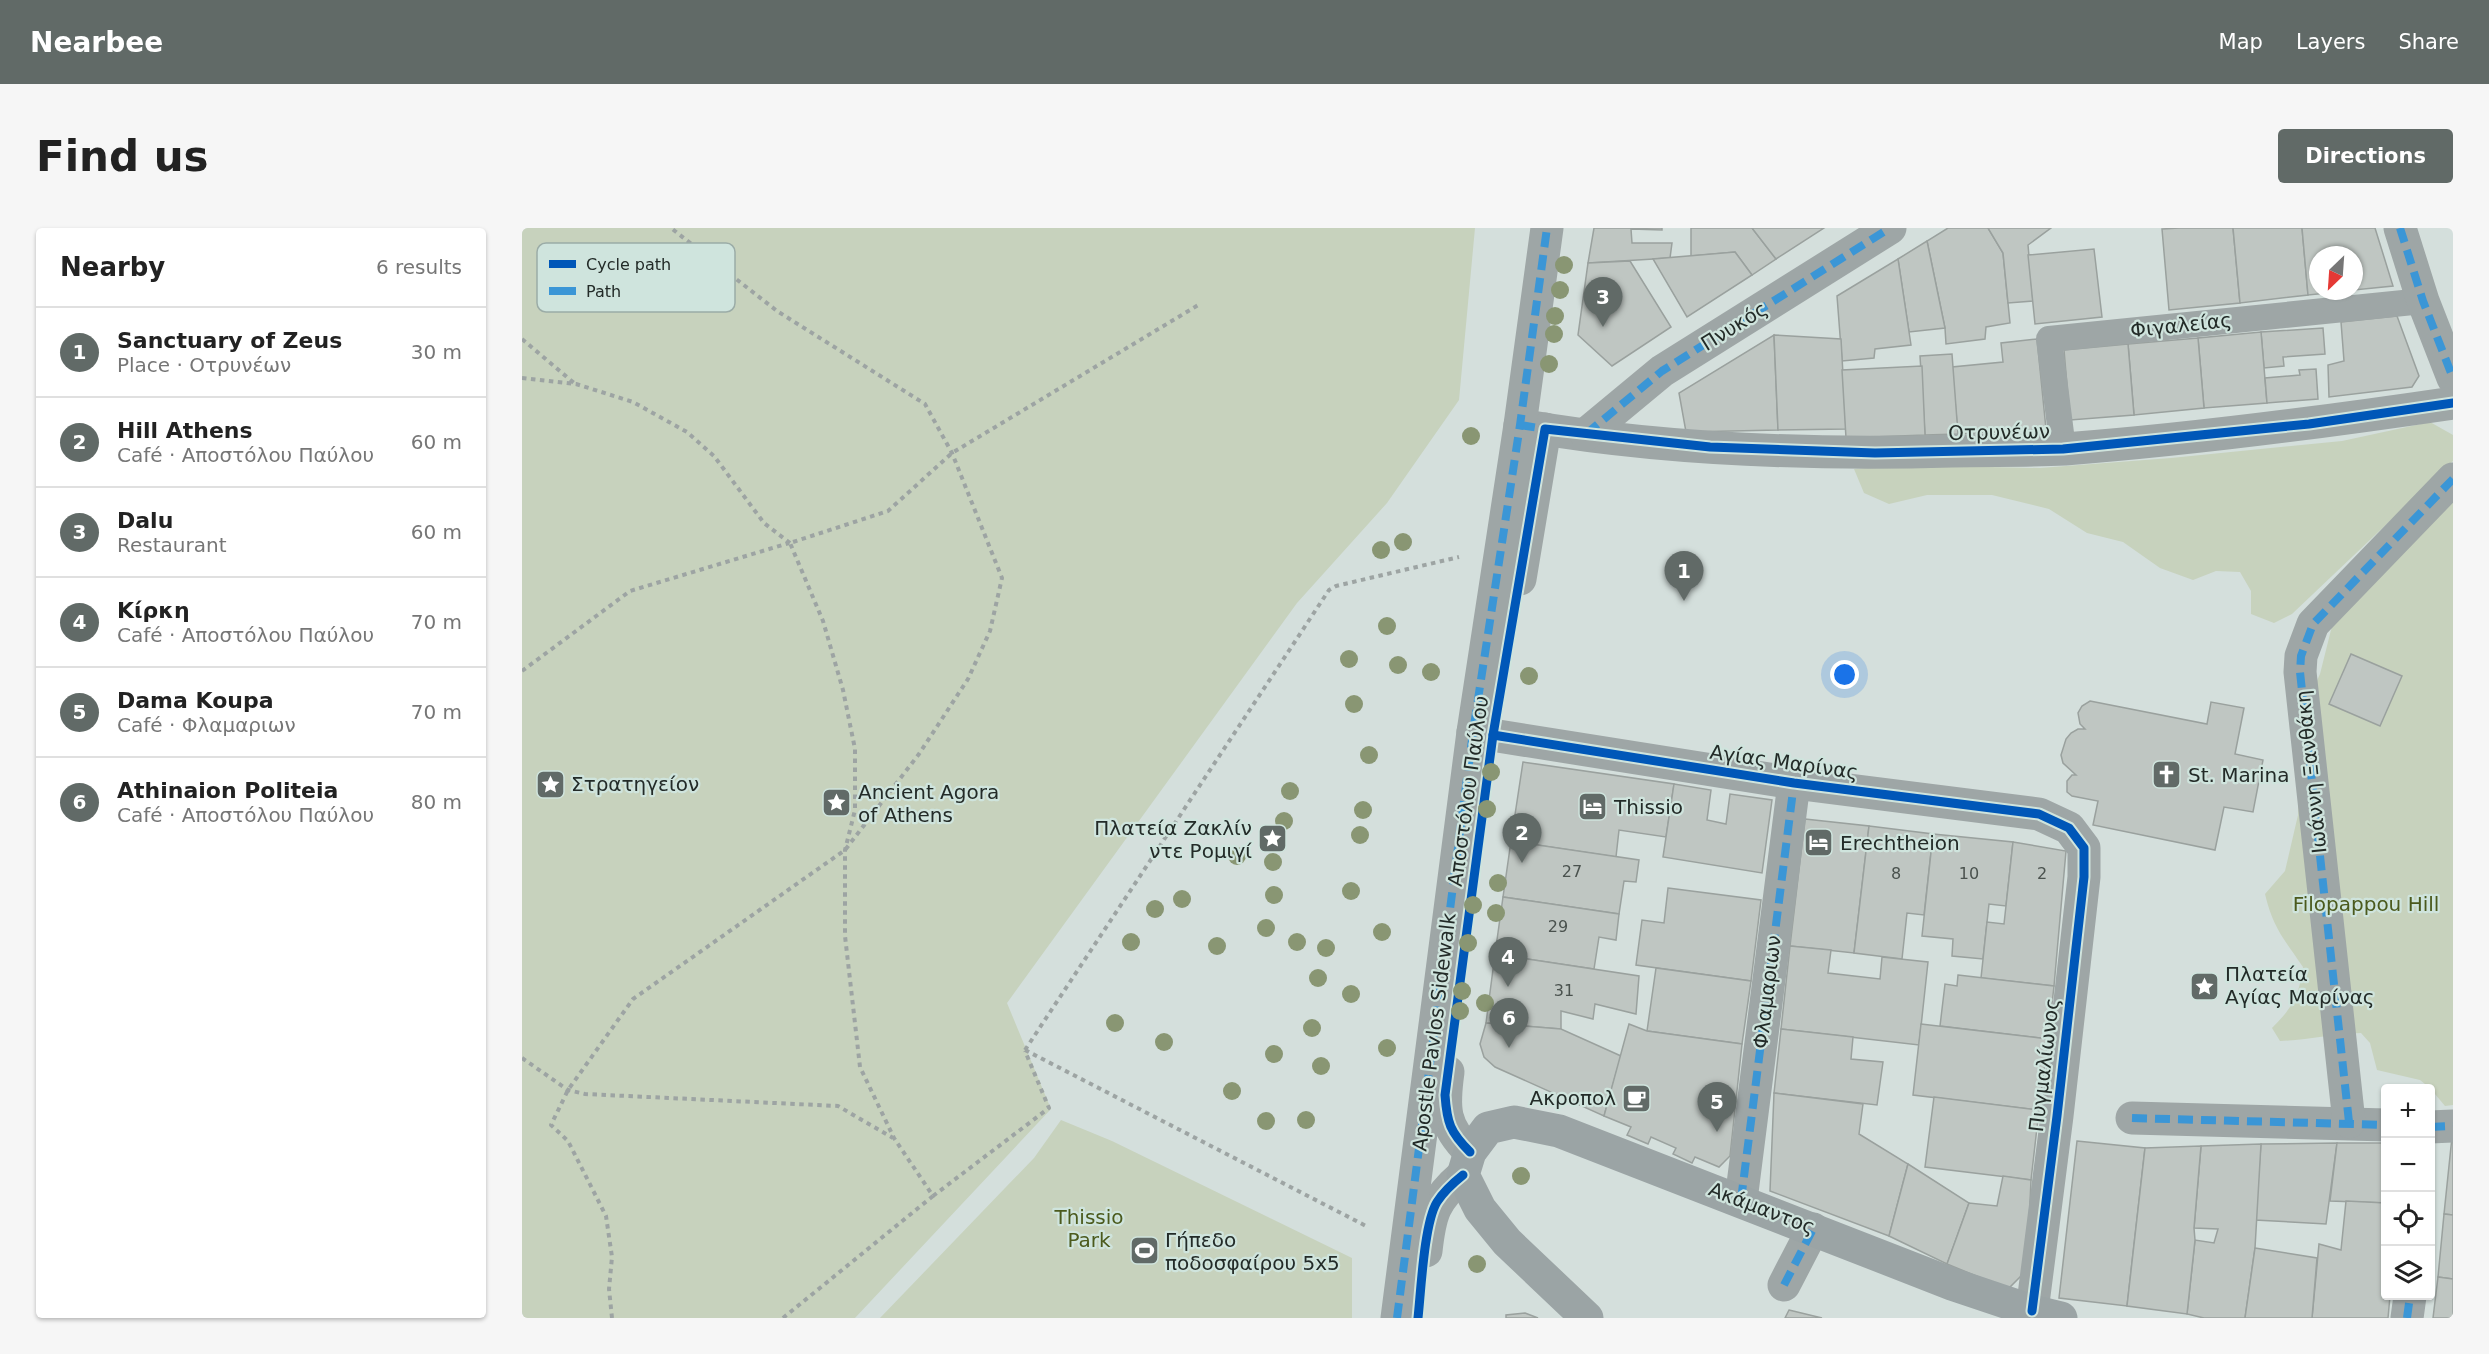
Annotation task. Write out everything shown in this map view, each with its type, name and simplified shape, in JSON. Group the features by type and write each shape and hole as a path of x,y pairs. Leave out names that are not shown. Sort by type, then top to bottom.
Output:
{"street":[{"name":"Αποστόλου Παύλου","path":"1467,1163 1447,1119 1445,1095 1483,733 1532,427 1547,228"},
{"name":"Πνυκός","path":"1586,434 1662,371 1890,228"},
{"path":"2400,228 2423,301 2453,378"},
{"name":"Οτρυνέων","path":"1532,427 1710,447 1875,453 2063,449 2308,424 2453,403"},
{"name":"Apostle Pavlos Sidewalk","path":"1397,1318 1483,733 1501,552 1532,427"},
{"name":"Ιωάννη Ξανθάκη","path":"2349,1122 2300,672 2301,656 2313,624 2453,478"},
{"name":"Αγίας Μαρίνας","path":"1483,733 1794,783 2038,814 2069,828"},
{"name":"Φλαμαριων","path":"1741,1200 1794,783"},
{"name":"Πυγμαλίωνος","path":"2046,1315 2057,1116 2084,877 2084,848 2069,828"},
{"path":"2132,1118 2349,1122 2381,1125"},
{"name":"Ακάμαντος","path":"1467,1163 1488,1128 1514,1122 1559,1131 1952,1284 2046,1315"},
{"path":"2435,1127 2453,1126"},
{"path":"1418,1318 1429,1222 1436,1204 1467,1163"},
{"path":"1467,1163 1480,1209 1507,1242 1587,1318"},
{"path":"1784,1285 1813,1229"},
{"path":"2407,1318 2409,1300"}],"lane":[{"name":"Φιγαλείας","path":"2063,449 2049,339 2423,301"}],"path":[{"path":"671,228 690,243"},
{"path":"612,1318 609,1289 612,1257 606,1216 568,1141 550,1125 568,1090 633,999 844,850 919,754 968,680 990,631 1002,578 952,453 925,404 777,310 735,278"},
{"path":"522,671 630,591 888,511 952,453 1200,304"},
{"path":"522,339 576,384"},
{"path":"522,378 576,384 633,402 687,432 714,456 765,523 790,543 823,621 843,690 855,749 855,810 844,850 845,936 860,1066 894,1138 933,1196"},
{"path":"1025,1050 1329,590 1336,586 1479,553 1501,552"},
{"path":"783,1318 933,1196 1049,1108 1025,1050"},
{"path":"1025,1050 1406,1247"},
{"path":"522,1058 568,1090 585,1094 838,1106 894,1138"}],"green space":[{"name":"Ancient Agora of Athens","path":"522,228 1475,228 1459,400 1387,503 1297,603 1007,1003 1051,1109 855,1318 522,1318"},
{"path":"2430,422 2453,435 2453,461 2292,614 2274,623 2251,614 2251,591 2240,572 2216,571 2193,580 2160,568 2123,542 2087,533 2049,509 1992,495 1927,495 1889,504 1864,493 1854,469 1896,465 2040,468 2171,458 2342,441"},
{"name":"Filopappou Hill","path":"2453,499 2453,1105 2445,1106 2435,1094 2435,1084 2425,1084 2420,1080 2377,1070 2370,1043 2361,1033 2280,1041 2272,1028 2294,1000 2303,967 2276,925 2265,894 2285,871 2298,815 2299,720 2320,674 2332,626"},
{"name":"Thissio Park","path":"1061,1120 1112,1141 1352,1258 1352,1318 880,1318 1034,1158"}],"building":[{"path":"1594,228 1662,228 1662,230 1631,229 1632,243 1672,243 1670,258 1588,263"},
{"path":"1691,228 1752,228 1776,259 1752,275 1735,252 1691,256"},
{"path":"1752,228 1824,228 1776,259"},
{"path":"1948,228 1988,228 2003,253 2010,323 1986,327 1985,339 1946,344 1945,328 1927,241"},
{"path":"1988,228 2051,228 2028,245 2033,301 2008,303 2003,253"},
{"path":"2233,228 2240,303 2169,310 2162,229"},
{"path":"2233,228 2302,228 2308,295 2240,303"},
{"path":"2302,228 2375,228 2393,286 2363,289 2363,246 2309,246 2308,295"},
{"path":"1927,241 1945,328 1909,332 1898,259"},
{"path":"2094,249 2102,317 2035,324 2028,255"},
{"path":"1735,252 1752,275 1687,317 1653,259"},
{"path":"1898,259 1911,345 1875,349 1874,358 1842,361 1837,296"},
{"path":"1630,261 1671,327 1612,366 1578,335 1588,263"},
{"path":"2397,316 2419,376 2412,387 2329,397 2328,365 2344,361 2341,322"},
{"path":"2323,328 2325,354 2283,357 2284,366 2264,368 2261,332"},
{"path":"2261,332 2267,403 2204,408 2198,338"},
{"path":"1774,335 1778,430 1686,432 1679,393"},
{"path":"1774,335 1841,339 1846,429 1778,430"},
{"path":"2198,338 2204,408 2134,415 2128,344"},
{"path":"2037,339 2046,429 1958,434 1952,367 2003,362 2001,343"},
{"path":"2128,344 2134,415 2070,420 2064,350"},
{"path":"1952,354 1958,434 1925,435 1920,356"},
{"path":"1922,366 1925,435 1846,438 1842,370"},
{"path":"2316,369 2318,399 2267,403 2265,378 2300,375 2299,370"},
{"path":"2351,654 2402,676 2380,726 2329,704"},
{"name":"St. Marina","path":"2090,701 2207,724 2211,702 2244,708 2235,754 2263,760 2253,812 2224,807 2215,850 2093,825 2098,801 2072,796 2067,792 2067,781 2072,775 2076,775 2063,763 2061,755 2066,739 2071,733 2078,729 2085,729 2080,724 2078,713 2082,706"},
{"name":"Thissio","path":"1523,762 1674,784 1666,837 1619,830 1616,857 1511,841"},
{"path":"1674,784 1711,790 1707,820 1726,824 1730,794 1772,800 1762,873 1663,857"},
{"path":"1805,819 1869,826 1854,953 1790,946"},
{"path":"1869,826 1933,834 1924,915 1907,913 1902,959 1854,953"},
{"path":"1933,834 2013,842 2006,906 1989,904 1983,959 1952,956 1953,939 1922,936"},
{"path":"1511,841 1639,860 1636,882 1624,881 1619,914 1503,897"},
{"path":"2013,842 2066,851 2054,986 1981,978 1987,922 2004,924"},
{"path":"1668,888 1761,900 1751,981 1636,965 1642,920 1664,923"},
{"path":"1503,897 1619,914 1616,940 1599,937 1594,969 1495,954"},
{"path":"1790,946 1831,950 1828,973 1880,979 1882,957 1928,962 1919,1045 1781,1029"},
{"path":"1495,954 1639,976 1636,1014 1595,1004 1593,1019 1561,1011 1561,1029 1486,1023"},
{"path":"1656,968 1751,981 1742,1044 1647,1031"},
{"path":"1958,975 2054,986 2048,1039 1940,1026 1945,984 1957,986"},
{"path":"1486,1023 1561,1029 1621,1056 1604,1116 1495,1067 1484,1057 1480,1044"},
{"path":"1629,1024 1647,1031 1742,1044 1730,1156 1719,1167 1695,1157 1692,1163 1673,1154 1676,1148 1651,1137 1648,1144 1627,1135 1631,1127 1604,1116"},
{"path":"1921,1024 2048,1039 2039,1110 1913,1095"},
{"path":"1781,1029 1853,1037 1851,1059 1883,1062 1877,1105 1774,1093"},
{"path":"1774,1093 1863,1104 1859,1134 1908,1164 1889,1236 1770,1191"},
{"path":"1934,1097 2039,1110 2031,1180 1925,1167"},
{"path":"2453,1137 2453,1215 2444,1214"},
{"path":"2077,1141 2145,1148 2127,1306 2059,1298"},
{"path":"2337,1143 2326,1224 2255,1220 2261,1144"},
{"path":"2337,1143 2381,1143 2381,1203 2330,1201"},
{"path":"2261,1144 2255,1248 2245,1318 2204,1318 2187,1314 2195,1240 2214,1243 2218,1229 2194,1228 2201,1146"},
{"path":"2201,1146 2195,1240 2187,1314 2127,1306 2145,1148"},
{"path":"1908,1164 1969,1203 1947,1264 1889,1236"},
{"path":"2003,1176 2031,1180 2027,1270 2008,1289 1947,1264 1969,1203 1997,1206"},
{"path":"2346,1201 2381,1203 2381,1300 2390,1300 2388,1318 2312,1318 2319,1244 2341,1250"},
{"path":"2444,1214 2453,1215 2453,1279 2438,1277"},
{"path":"2255,1248 2317,1258 2312,1318 2245,1318"},
{"path":"2438,1277 2453,1279 2453,1318 2433,1318"},
{"path":"1789,1310 1822,1318 1785,1318"},
{"path":"1525,1313 1538,1318 1506,1318 1506,1315"}],"marked path":[{"path":"1397,1318 1473,732 1520,425 1547,228"},
{"path":"1586,434 1662,371 1890,228"},
{"path":"2400,228 2423,301 2453,378"},
{"path":"1520,425 1551,430"},
{"path":"2349,1122 2300,672 2301,656 2313,624 2453,479"},
{"path":"1741,1200 1794,783"},
{"path":"2132,1118 2381,1125"},
{"path":"2435,1127 2453,1126"},
{"path":"1784,1285 1813,1229"},
{"path":"2407,1318 2409,1300"}],"cycle path":[{"path":"1470,1152 1458,1139 1451,1126 1445,1095 1493,735 1545,429 1710,447 1875,453 2063,449 2309,424 2453,403"},
{"path":"1493,735 1794,783 2039,814 2069,828 2084,848 2084,877 2032,1311"},
{"path":"1418,1318 1426,1241 1433,1212 1443,1194 1463,1175"}],"place":[{"name":"Dalu","path":"1603,327"},
{"name":"Sanctuary of Zeus","path":"1684,601"},
{"name":"St. Marina","path":"2167,775"},
{"name":"Στρατηγείον","path":"550,784"},
{"name":"Ancient Agora of Athens","path":"837,803"},
{"name":"Thissio","path":"1593,807"},
{"name":"Πλατεία Ζακλίν ντε Ρομιγί","path":"1273,839"},
{"name":"Erechtheion","path":"1819,843"},
{"name":"Hill Athens","path":"1522,863"},
{"name":"Πλατεία Αγίας Μαρίνας","path":"2204,986"},
{"name":"Κίρκη","path":"1508,987"},
{"name":"Athinaion Politeia","path":"1509,1048"},
{"name":"Ακροπολ","path":"1637,1098"},
{"name":"Dama Koupa","path":"1717,1132"},
{"name":"Γήπεδο ποδοσφαίρου 5x5","path":"1144,1251"}]}
